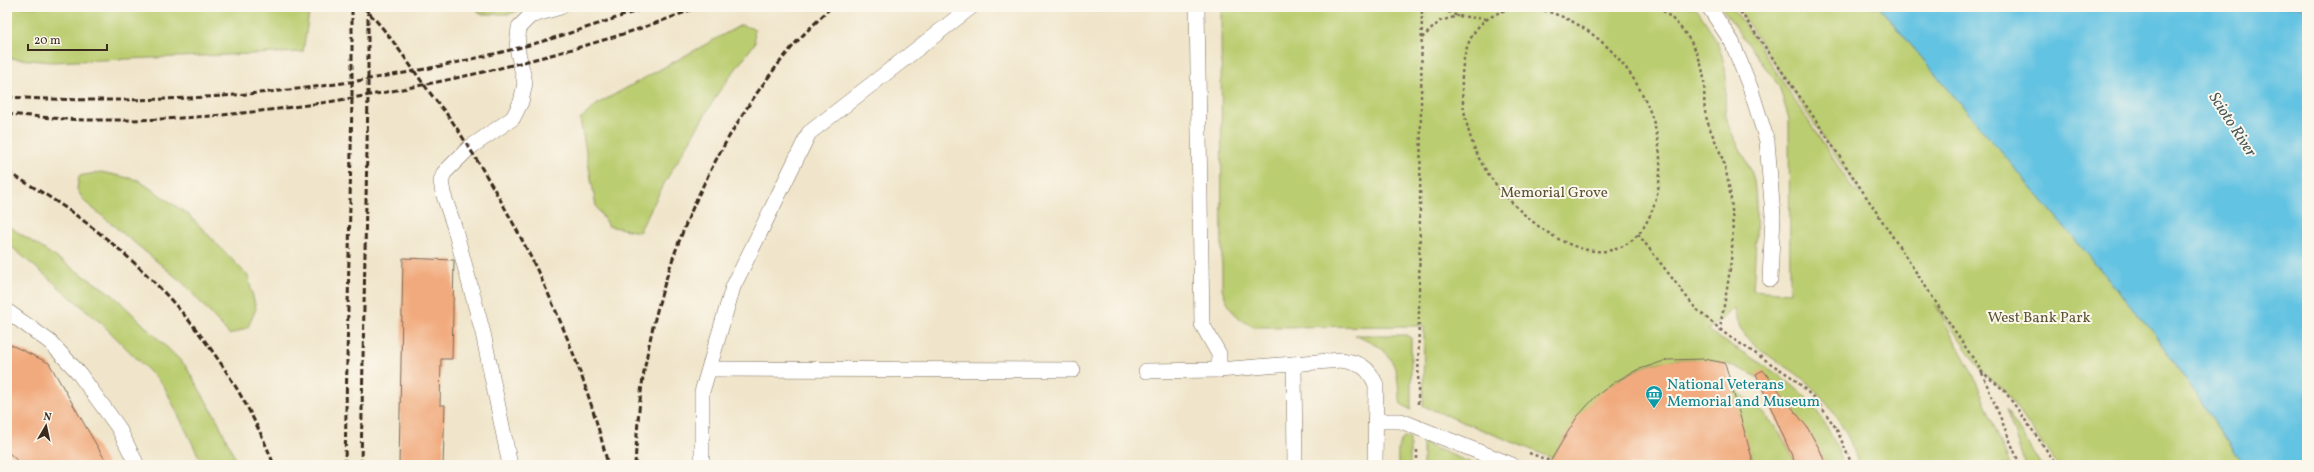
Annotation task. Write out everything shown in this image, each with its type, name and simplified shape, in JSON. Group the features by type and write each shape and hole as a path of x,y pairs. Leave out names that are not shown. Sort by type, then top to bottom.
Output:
{"lane":[{"path":"510,465 483,333 454,226 443,193 441,181 444,173 469,148 513,118 521,102 525,83 517,48 519,26 530,16 560,7"},
{"path":"702,465 702,392 733,287 809,133 970,7"},
{"path":"1197,7 1202,324 1219,354 1219,370"},
{"path":"1709,7 1732,42 1750,86 1767,141 1773,216 1770,279"},
{"path":"7,311 50,342 78,372 118,427 137,465"},
{"path":"1146,371 1219,370 1340,360 1358,363 1371,373 1376,385 1375,465"},
{"path":"1294,364 1295,465"},
{"path":"709,369 1073,370"},
{"path":"1375,421 1401,421 1512,465"}],"path":[{"path":"1417,465 1422,7"},
{"path":"1437,7 1458,16 1488,20"},
{"path":"1516,7 1500,11 1481,24 1471,40 1464,58 1462,80 1463,103 1469,130 1477,155 1491,179 1512,204 1541,229 1567,243 1591,251 1613,250 1630,241 1638,234 1654,208 1659,183 1660,157 1655,128 1643,96 1627,68 1607,46 1582,26 1558,14 1539,8 1521,7"},
{"path":"1658,7 1680,28 1697,50 1704,78 1705,114 1712,137 1724,163 1730,191 1734,216 1733,252 1720,327"},
{"path":"1737,7 1807,107 1982,372 2020,465"},
{"path":"1422,38 1440,21 1458,16"},
{"path":"1638,234 1696,309 1720,327 1727,335 1793,378 1816,400 1836,428 1852,465"},
{"path":"1982,372 2004,390 2058,465"}],"green space":[{"path":"7,7 310,7 303,52 51,62 7,58"},
{"path":"475,7 530,7 509,14 480,14"},
{"path":"1221,7 1695,7 1711,31 1720,49 1726,78 1726,118 1734,138 1749,166 1754,181 1756,250 1753,290 1790,293 1789,119 1779,86 1721,7 1732,7 1747,27 1853,189 1861,195 1737,7 1879,7 2153,332 2244,465 2057,465 2004,390 1982,372 1935,304 1973,374 2010,465 1858,465 1855,453 1844,430 1829,407 1803,379 1792,370 1760,350 1751,342 1738,322 1734,308 1708,330 1775,372 1799,391 1809,401 1825,423 1844,465 1826,465 1815,441 1770,386 1746,371 1709,360 1669,360 1632,372 1615,382 1595,399 1579,417 1552,458 1423,406 1424,326 1254,327 1247,324 1237,316 1230,307 1222,288"},
{"path":"741,25 754,29 755,43 718,93 665,182 639,232 608,226 596,206 580,119 599,103"},
{"path":"101,172 138,180 189,215 248,276 256,309 248,327 230,335 183,283 84,201 77,189 79,176"},
{"path":"7,225 113,295 185,365 218,421 238,465 203,465 164,386 100,322 7,243"},
{"path":"1355,335 1406,335 1411,338 1411,410 1401,404 1395,368 1387,355 1377,345"},
{"path":"1731,388 1753,403 1770,420 1784,441 1796,465 1754,465 1750,452 1737,426"},
{"path":"2006,409 2041,465 2025,465"},
{"path":"1404,438 1410,438 1410,465 1398,465 1399,447 1401,440"},
{"path":"1423,443 1476,465 1423,465"}],"water":[{"name":"Scioto River","path":"1879,7 2307,7 2307,465 2244,465 2153,332"}],"building":[{"path":"403,258 454,260 452,359 441,359 440,405 445,405 443,465 399,465"},
{"path":"7,343 49,363 108,465 22,465 7,451"},
{"name":"National Veterans Memorial and Museum","path":"1704,359 1725,363 1754,465 1548,465 1577,417 1596,396 1615,382 1637,370 1667,360"},
{"path":"1763,370 1807,427 1820,450 1826,465 1796,465 1756,374"}],"railway":[{"path":"345,465 352,98 352,7"},
{"path":"363,7 388,35 428,91 454,124 503,204 546,288 564,331 596,420 608,465"},
{"path":"7,97 70,100 194,98 318,86 441,66 502,52 558,37 649,7"},
{"path":"7,114 81,120 142,120 243,113 343,100 443,81 544,57 648,26 698,7"},
{"path":"635,465 641,391 654,323 666,280 698,196 718,156 766,81 793,46 831,7"},
{"path":"361,465 368,95 368,9"},
{"path":"7,172 50,198 92,227 130,259 166,295 199,333 228,375 253,419 274,465"}],"place":[{"name":"National Veterans Memorial and Museum","path":"1654,409"}],"park label":[{"name":"Memorial Grove","path":"1554,193"},
{"name":"West Bank Park","path":"2039,318"}]}
